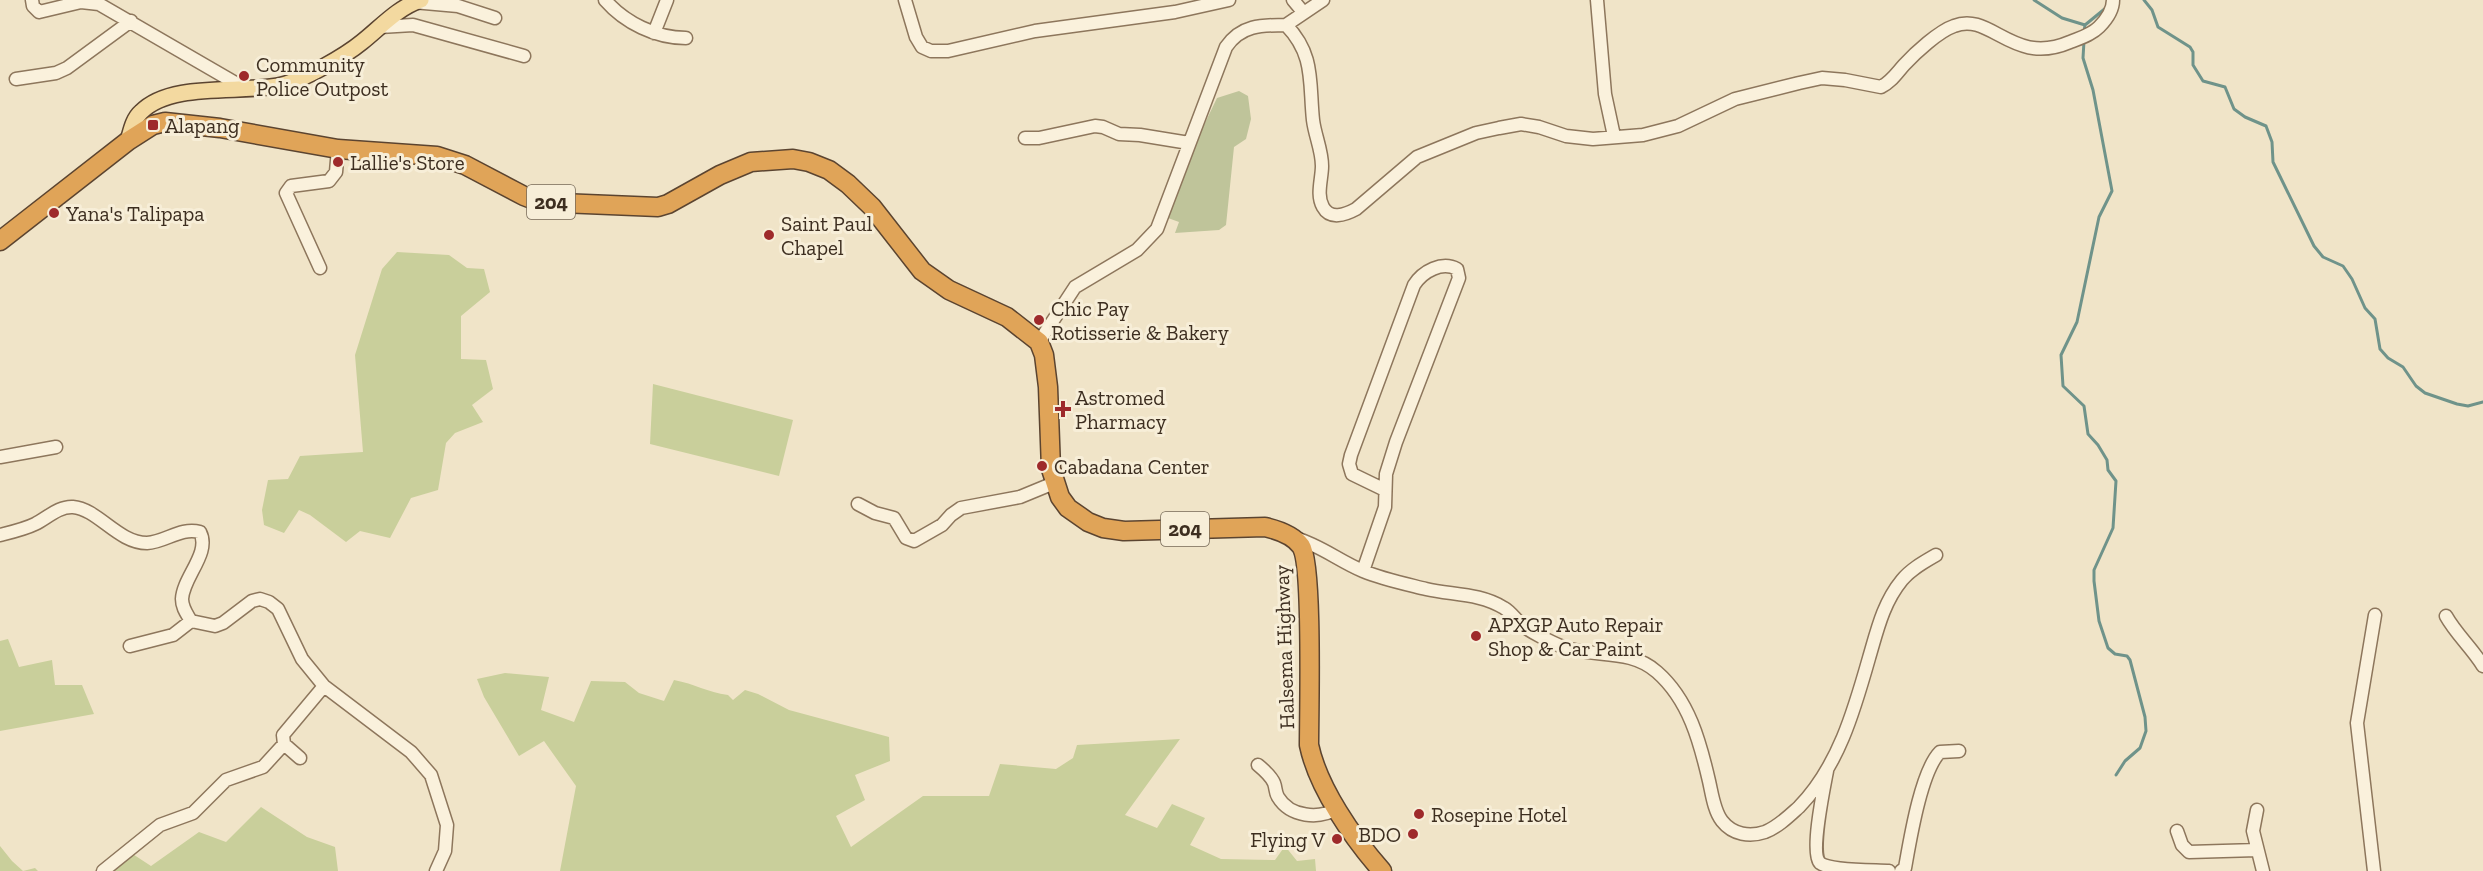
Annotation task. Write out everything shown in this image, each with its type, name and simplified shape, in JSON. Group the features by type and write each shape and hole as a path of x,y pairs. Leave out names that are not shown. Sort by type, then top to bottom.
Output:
{"highway":[{"name":"204","path":"0,241 128,141 153,125 176,122 338,150 437,156 465,165 537,201 641,207 668,204 720,175 751,162 793,159 809,162 829,170 848,184 872,207 927,275 949,290 1006,317 1039,342"},
{"name":"Halsema Highway","path":"1039,342 1044,355 1048,387 1050,451 1054,483 1068,508 1088,522 1103,528 1153,531 1265,527 1279,530 1292,537 1302,548 1308,584 1309,745 1317,776 1364,850 1382,871"}],"main road":[{"path":"128,141 134,121 140,112 165,97 212,89 283,85 354,49 379,27 417,1"}],"street":[{"path":"32,0 33,6 39,12 74,3 90,2 131,21 244,88"},
{"path":"605,0 635,24 654,33 670,38 686,38"},
{"path":"654,33 667,0"},
{"path":"905,0 916,37 922,46 931,51 948,51 1024,32 1175,12 1229,0"},
{"path":"1293,0 1303,12"},
{"path":"1039,342 1075,287 1137,250 1152,235 1166,209 1226,46 1233,36 1247,28 1286,25 1323,0"},
{"path":"1597,0 1605,94 1614,136"},
{"path":"417,1 458,6 495,18"},
{"path":"1286,25 1300,43 1310,69 1313,120 1321,153 1320,199 1323,209 1332,215 1345,215 1356,209 1417,157 1476,133 1521,124 1566,136 1593,139 1660,132 1735,99 1822,78 1881,87 1895,77 1914,54 1952,26 1964,23 1977,24 2023,48 2039,50 2057,48 2093,32 2111,13 2113,2"},
{"path":"16,79 56,73 67,68 131,21"},
{"path":"379,27 413,25 524,56"},
{"path":"1025,138 1038,138 1095,126 1119,134 1189,143"},
{"path":"320,268 286,193 291,186 329,181 336,172 338,150"},
{"path":"1363,571 1385,507 1386,474 1396,442 1456,288 1459,274 1454,267 1434,268 1419,278 1414,285 1351,455 1349,464 1352,474 1385,490"},
{"path":"0,457 56,447"},
{"path":"858,504 875,513 894,518 911,542 942,525 951,514 962,508 1020,497 1054,483"},
{"path":"0,535 35,524 66,507 84,510 132,541 145,543 160,541 178,532 191,530 200,532 203,548 190,573 182,599 183,607 191,621"},
{"path":"1292,537 1311,542 1363,571 1427,590 1483,598 1505,608 1521,625 1562,646 1586,652 1627,656 1656,671 1684,704 1695,729 1714,801 1722,821 1730,829 1743,835 1754,836 1769,830 1788,817 1809,796 1850,722 1882,615 1902,581 1915,568 1936,555"},
{"path":"130,646 173,634 191,621 215,626 223,623 252,601 260,599 269,602 278,609 307,666 324,686 411,752 431,775 447,825 445,851 436,871"},
{"path":"2374,871 2357,723 2375,615"},
{"path":"2446,616 2483,666"},
{"path":"300,758 284,744 284,731 324,686"},
{"path":"103,871 160,825 189,816 226,780 263,767 284,744"},
{"path":"1901,871 1905,868 1917,807 1932,765 1940,752 1959,751"},
{"path":"1258,765 1271,777 1276,795 1293,810 1306,815 1319,815 1338,808"},
{"path":"1827,767 1816,843 1817,858 1821,864 1833,867 1889,871"},
{"path":"1809,796 1824,788"},
{"path":"2257,810 2253,831 2263,871"},
{"path":"2177,831 2182,845 2188,852 2257,850"}],"green space":[{"path":"1239,91 1248,96 1251,119 1246,139 1234,147 1226,225 1219,230 1175,233 1179,222 1168,218 1182,171 1217,98"},
{"path":"397,252 449,255 467,268 484,269 490,292 461,316 461,359 486,360 493,389 472,405 483,422 455,433 446,443 438,490 411,498 390,538 360,531 346,542 310,515 299,510 284,533 264,525 262,510 268,480 288,479 300,456 363,452 355,355 382,269"},
{"path":"653,384 793,420 779,476 650,444"},
{"path":"8,639 19,667 52,660 55,685 82,685 94,714 0,731 0,641"},
{"path":"505,673 549,677 541,710 574,722 591,681 625,682 639,693 664,701 674,680 728,695 733,700 745,690 789,710 889,737 890,761 855,775 865,800 836,816 851,847 923,796 989,796 1000,764 1056,769 1073,758 1077,745 1180,739 1125,815 1157,828 1172,804 1205,818 1190,845 1221,859 1275,860 1285,846 1297,861 1315,859 1316,871 560,871 576,786 544,741 519,756 484,697 477,679"},
{"path":"261,807 307,837 335,847 338,871 99,871 125,849 151,866 199,832 226,842"},
{"path":"0,846 12,861 23,871 0,871"}],"waterway":[{"path":"2034,0 2062,18 2085,25 2084,32"},
{"path":"2144,0 2152,10 2158,27 2190,47 2193,52 2193,65 2203,81 2225,87 2234,109 2245,117 2266,126 2272,142 2273,162 2314,246 2323,257 2343,266 2352,279 2365,308 2375,319 2380,349 2388,358 2403,367 2416,386 2425,393 2468,406 2483,402"},
{"path":"2085,25 2107,7"},
{"path":"2084,41 2083,58 2093,90 2112,191 2099,217 2077,322 2061,355 2063,386 2084,406 2088,434 2107,460 2108,470 2116,481 2113,528 2094,570 2094,581 2099,621 2108,648 2115,654 2127,656 2130,660 2145,717 2146,731 2140,748 2125,761 2116,775"}],"place":[{"name":"Community Police Outpost","path":"244,76"},
{"name":"Alapang","path":"153,125"},
{"name":"Lallie's Store","path":"338,162"},
{"name":"Yana's Talipapa","path":"54,213"},
{"name":"Saint Paul Chapel","path":"769,235"},
{"name":"Chic Pay Rotisserie & Bakery","path":"1039,320"},
{"name":"Astromed Pharmacy","path":"1063,409"},
{"name":"Cabadana Center","path":"1042,466"},
{"name":"APXGP Auto Repair Shop & Car Paint","path":"1476,636"},
{"name":"Rosepine Hotel","path":"1419,814"},
{"name":"BDO","path":"1413,834"},
{"name":"Flying V","path":"1337,839"}]}
